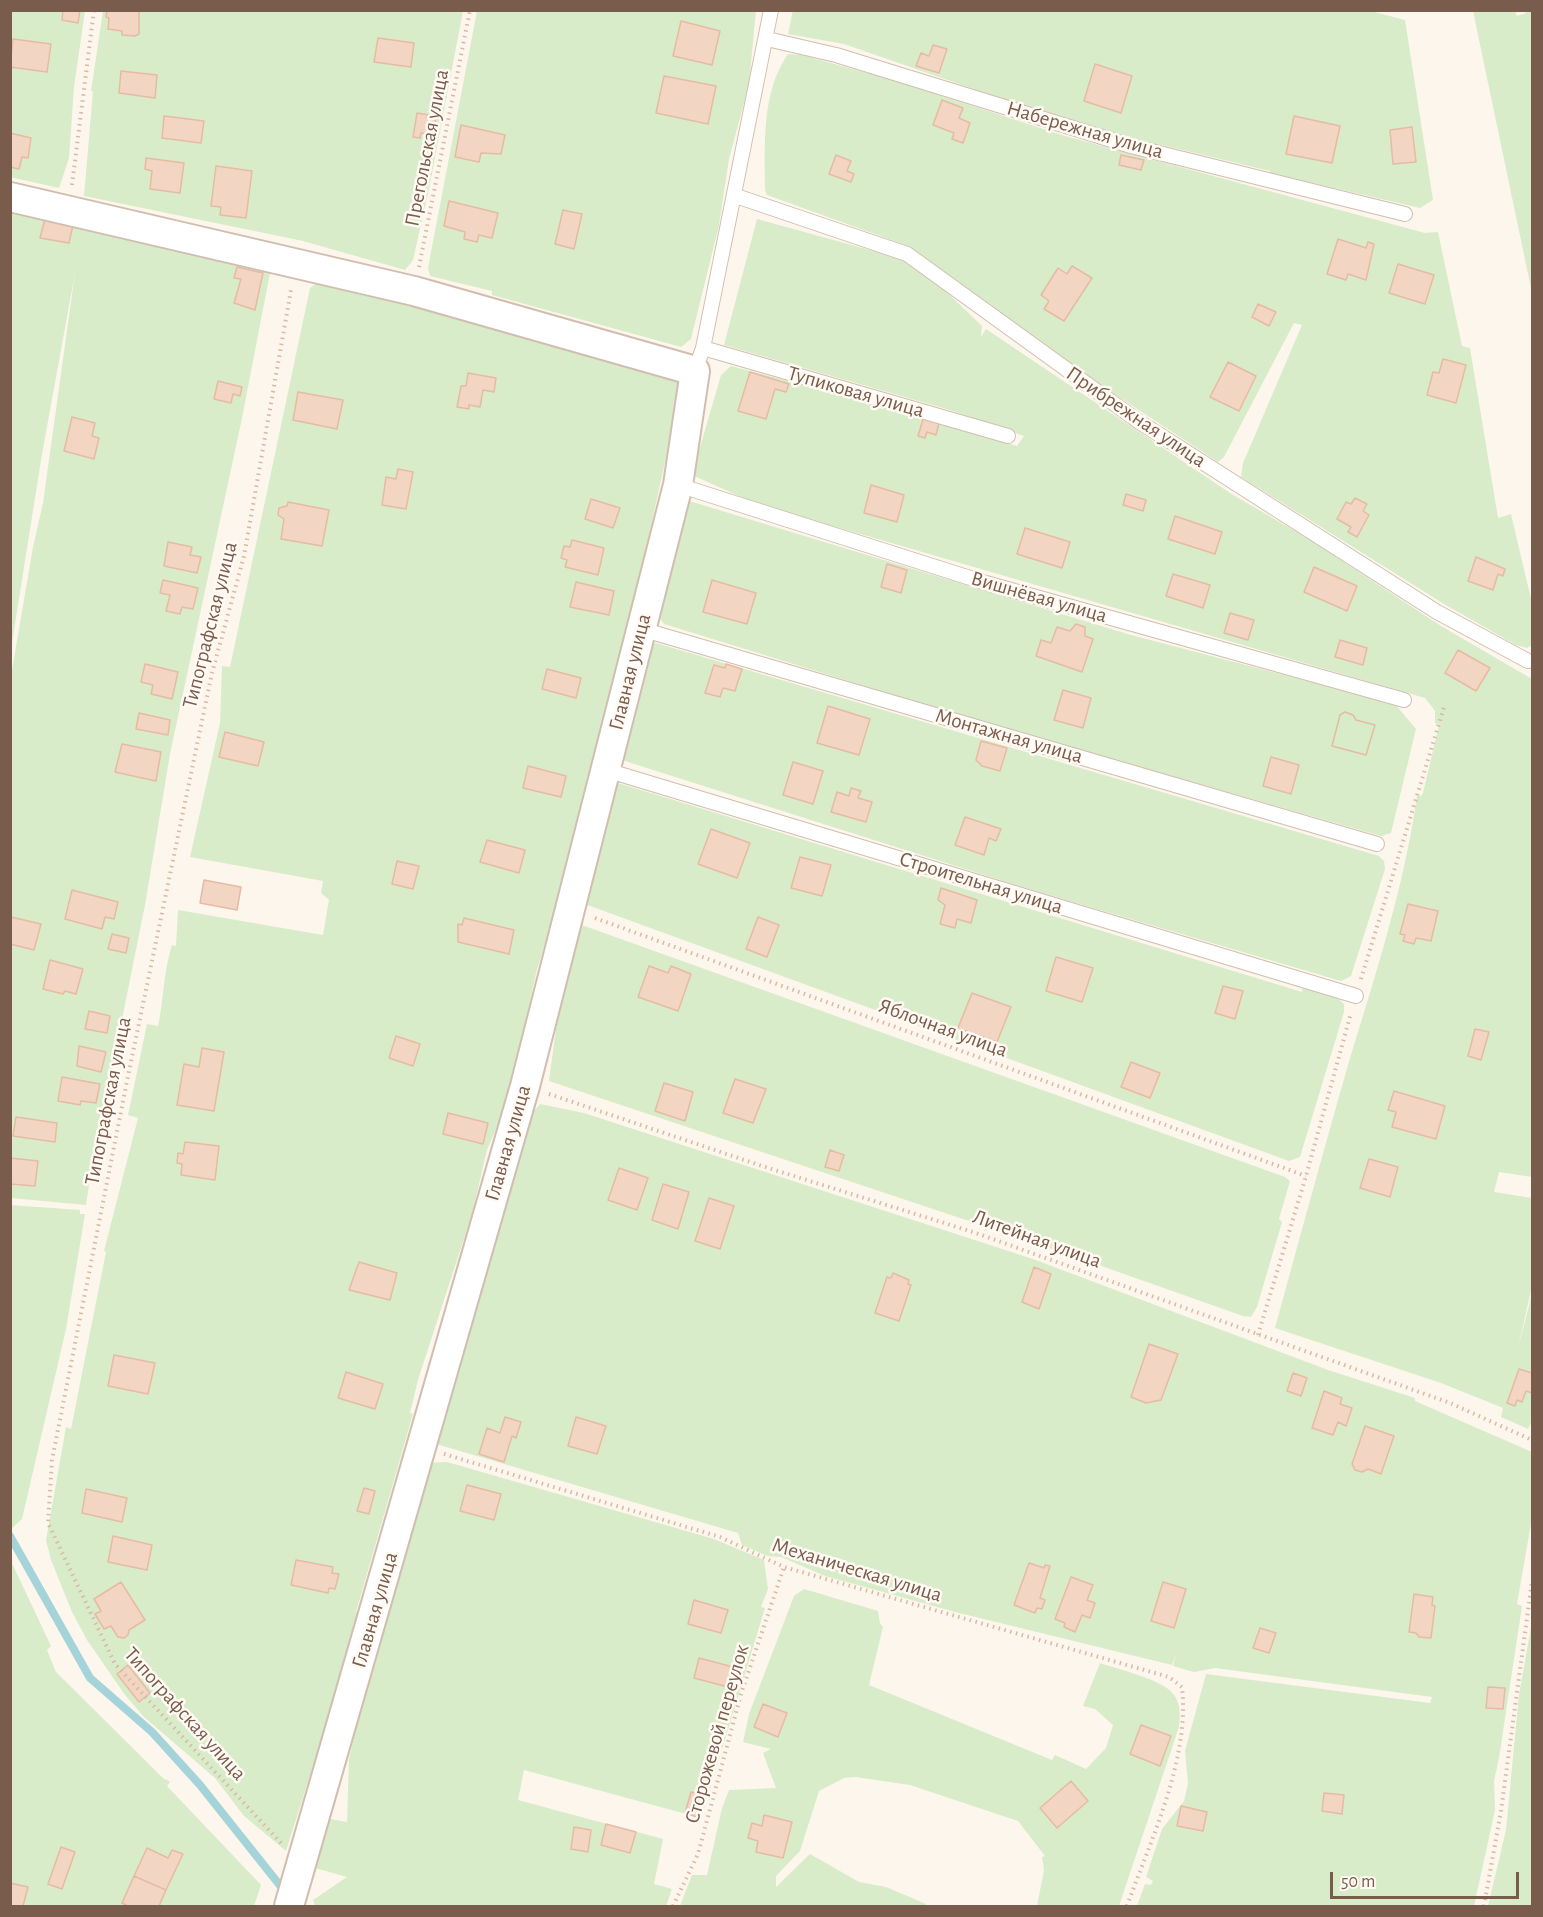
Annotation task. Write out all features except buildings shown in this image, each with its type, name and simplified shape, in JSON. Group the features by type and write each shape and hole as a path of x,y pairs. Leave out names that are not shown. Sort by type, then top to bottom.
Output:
{"street":[{"path":"10,197 699,359"},
{"name":"Главная улица","path":"289,1906 303,1866 420,1447 525,1086 678,485 699,359"}],"lane":[{"path":"699,359 736,196 771,10"},
{"name":"Набережная улица","path":"767,39 836,55 1131,146 1405,214"},
{"name":"Прибрежная улица","path":"736,196 907,254 1008,329 1167,439 1437,612 1528,661"},
{"name":"Тупиковая улица","path":"699,359 1008,436"},
{"name":"Вишнёвая улица","path":"678,485 986,583 1404,700"},
{"name":"Монтажная улица","path":"641,629 1377,844"},
{"name":"Строительная улица","path":"606,770 1356,996"}],"path":[{"path":"68,212 94,10"},
{"name":"Прегольская улица","path":"414,291 470,10"},
{"name":"Типографская улица","path":"296,263 244,556 210,684 54,1449 48,1523 115,1664 303,1866"},
{"path":"1258,1335 1306,1176 1356,996 1445,704"},
{"name":"Яблочная улица","path":"569,909 1306,1176"},
{"name":"Литейная улица","path":"525,1086 762,1166 976,1233 1450,1403 1533,1440"},
{"name":"Механическая улица","path":"420,1447 720,1537 784,1567 1169,1677 1182,1687 1184,1704 1172,1780 1127,1906"},
{"name":"Сторожевой переулок","path":"673,1906 698,1854 741,1694 784,1567"},
{"path":"1484,1906 1501,1811 1533,1581"}],"green space":[{"path":"793,10 1371,11 1405,20 1433,200 1420,208 1162,145 1158,146 982,92 844,44 788,34"},
{"path":"11,11 85,11 74,87 69,158 59,188 10,177"},
{"path":"103,11 463,11 429,189 413,260 405,270 303,241 84,196 93,91 91,91"},
{"path":"477,11 756,11 749,84 729,159 719,225 691,339 681,347 492,295 492,291 430,276 428,268"},
{"path":"1473,11 1515,11 1517,16 1526,13 1525,11 1532,11 1532,293"},
{"path":"788,54 802,55 896,81 1065,136 1425,233 1438,232 1462,346 1470,348 1498,518 1511,514 1532,603 1532,645 1527,648 1516,645 1444,604 1241,477 1243,463 1302,325 1294,323 1224,457 1218,462 1023,334 923,256 905,245 767,195 765,190 766,119 773,85"},
{"path":"10,212 80,226 270,273 242,418 170,754 145,905 109,1084 99,1120 86,1205 11,1198 11,676 33,547 43,503 75,273 42,454 11,649"},
{"path":"757,219 899,258 934,280 982,326 981,337 986,329 1230,493 1312,541 1441,626 1532,679 1532,1177 1499,1172 1494,1192 1532,1198 1532,1286 1518,1348 1532,1294 1532,1420 1528,1429 1501,1417 1503,1408 1441,1383 1275,1328 1397,898 1417,796 1423,793 1439,725 1435,723 1435,711 1425,698 757,504 692,475 721,375 731,366 872,403 1017,446 1024,436 950,410 724,345"},
{"path":"319,281 672,377 682,384 646,549 550,927 536,973 517,1067 505,1108 487,1150 472,1214 418,1380 410,1413 413,1414 356,1612 358,1613 347,1658 286,1851 244,1816 215,1778 144,1717 125,1695 87,1640 72,1612 51,1560 46,1540 66,1427 71,1429 106,1252 104,1251 138,1118 128,1115 147,1024 158,1026 169,955 172,945 176,946 178,910 323,935 329,900 321,893 323,881 190,857 220,723 222,666 230,667 310,288"},
{"path":"686,500 1131,635 1395,704 1416,729 1391,833 1381,836 952,713 664,624 659,617 674,563"},
{"path":"656,643 1379,856 1384,861 1385,869 1351,976 1341,981 1022,887 628,762 618,757 648,646"},
{"path":"618,783 1302,992 1302,988 1338,998 1344,1004 1344,1012 1300,1157 1289,1161 582,903 611,787"},
{"path":"579,924 1285,1177 1290,1181 1279,1219 1282,1222 1257,1307 1251,1317 1243,1316 1062,1252 549,1081 562,984"},
{"path":"540,1104 584,1113 1033,1259 1328,1370 1415,1398 1415,1401 1532,1452 1532,1518 1517,1604 1522,1606 1494,1781 1495,1810 1474,1906 1137,1906 1145,1884 1151,1885 1153,1881 1146,1877 1162,1829 1184,1801 1188,1783 1185,1751 1206,1674 1430,1703 1432,1697 1215,1668 1194,1672 1173,1666 1176,1654 1172,1665 955,1612 825,1576 781,1557 767,1556 742,1545 738,1533 433,1443 531,1114"},
{"path":"10,1205 80,1210 80,1214 85,1214 66,1329 22,1519 11,1529"},
{"path":"447,1462 714,1539 764,1560 768,1589 761,1607 765,1608 701,1818 524,1770 518,1800 663,1839 654,1884 672,1889 666,1906 315,1906 313,1900 347,1877 315,1868 325,1818 347,1822 349,1759 366,1683 425,1463"},
{"path":"10,1559 51,1646 47,1650 56,1672 165,1780 170,1782 167,1786 261,1885 254,1906 11,1906"},
{"path":"804,1589 878,1611 883,1627 869,1685 1052,1760 1055,1755 1086,1769 1106,1748 1113,1725 1095,1709 1083,1706 1100,1663 1151,1680 1174,1695 1178,1702 1179,1727 1119,1906 1037,1906 1044,1870 1042,1857 1045,1856 1018,1821 910,1785 855,1777 844,1778 819,1791 800,1851 776,1876 776,1887 810,1854 859,1882 886,1887 926,1904 925,1906 680,1906 692,1875 707,1875 722,1808 729,1790 776,1788 763,1753 771,1749 743,1742 749,1714 794,1596"},
{"path":"1532,1621 1532,1906 1488,1906 1506,1830 1519,1695"}],"waterway":[{"path":"10,1536 90,1678 152,1732 200,1785 286,1893"}]}
